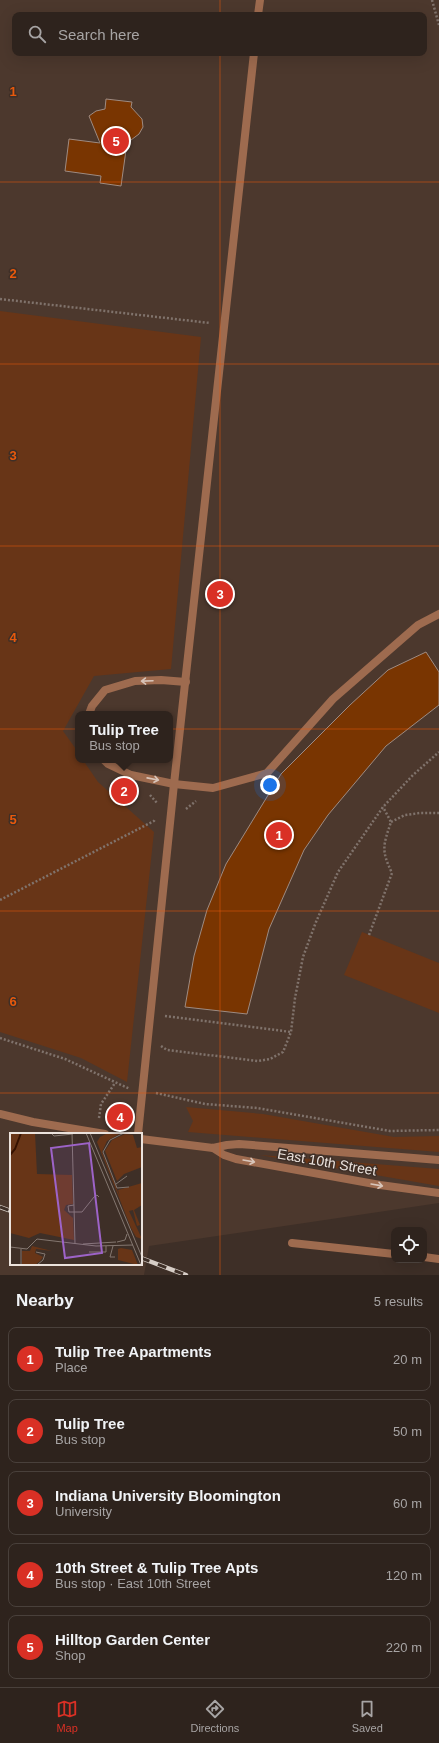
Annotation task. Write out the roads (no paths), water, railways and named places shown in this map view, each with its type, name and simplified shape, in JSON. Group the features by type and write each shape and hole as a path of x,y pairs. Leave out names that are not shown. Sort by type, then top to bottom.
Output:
{"street":[{"path":"258,12 260,0"},
{"path":"138,1133 174,784 254,56"},
{"path":"107,763 131,775 174,784 213,788 267,773 333,699 418,624 439,614"},
{"path":"90,711 92,706 105,690 134,681 161,680 186,682"},
{"path":"0,1114 33,1122 101,1133"},
{"name":"East 10th Street","path":"142,1139 213,1148 239,1144 439,1160"},
{"name":"East 10th Street","path":"213,1148 224,1155 236,1159 380,1185 439,1193"},
{"path":"292,1243 391,1254"},
{"path":"427,1258 439,1259"}],"railway":[{"path":"0,1207 10,1211"},
{"path":"142,1258 186,1275"}],"place":[{"name":"Hilltop Garden Center","path":"116,141"},
{"name":"Indiana University Bloomington","path":"220,594"},
{"name":"Tulip Tree","path":"124,791"},
{"name":"Tulip Tree Apartments","path":"279,835"},
{"name":"10th Street & Tulip Tree Apts","path":"120,1117"}]}
